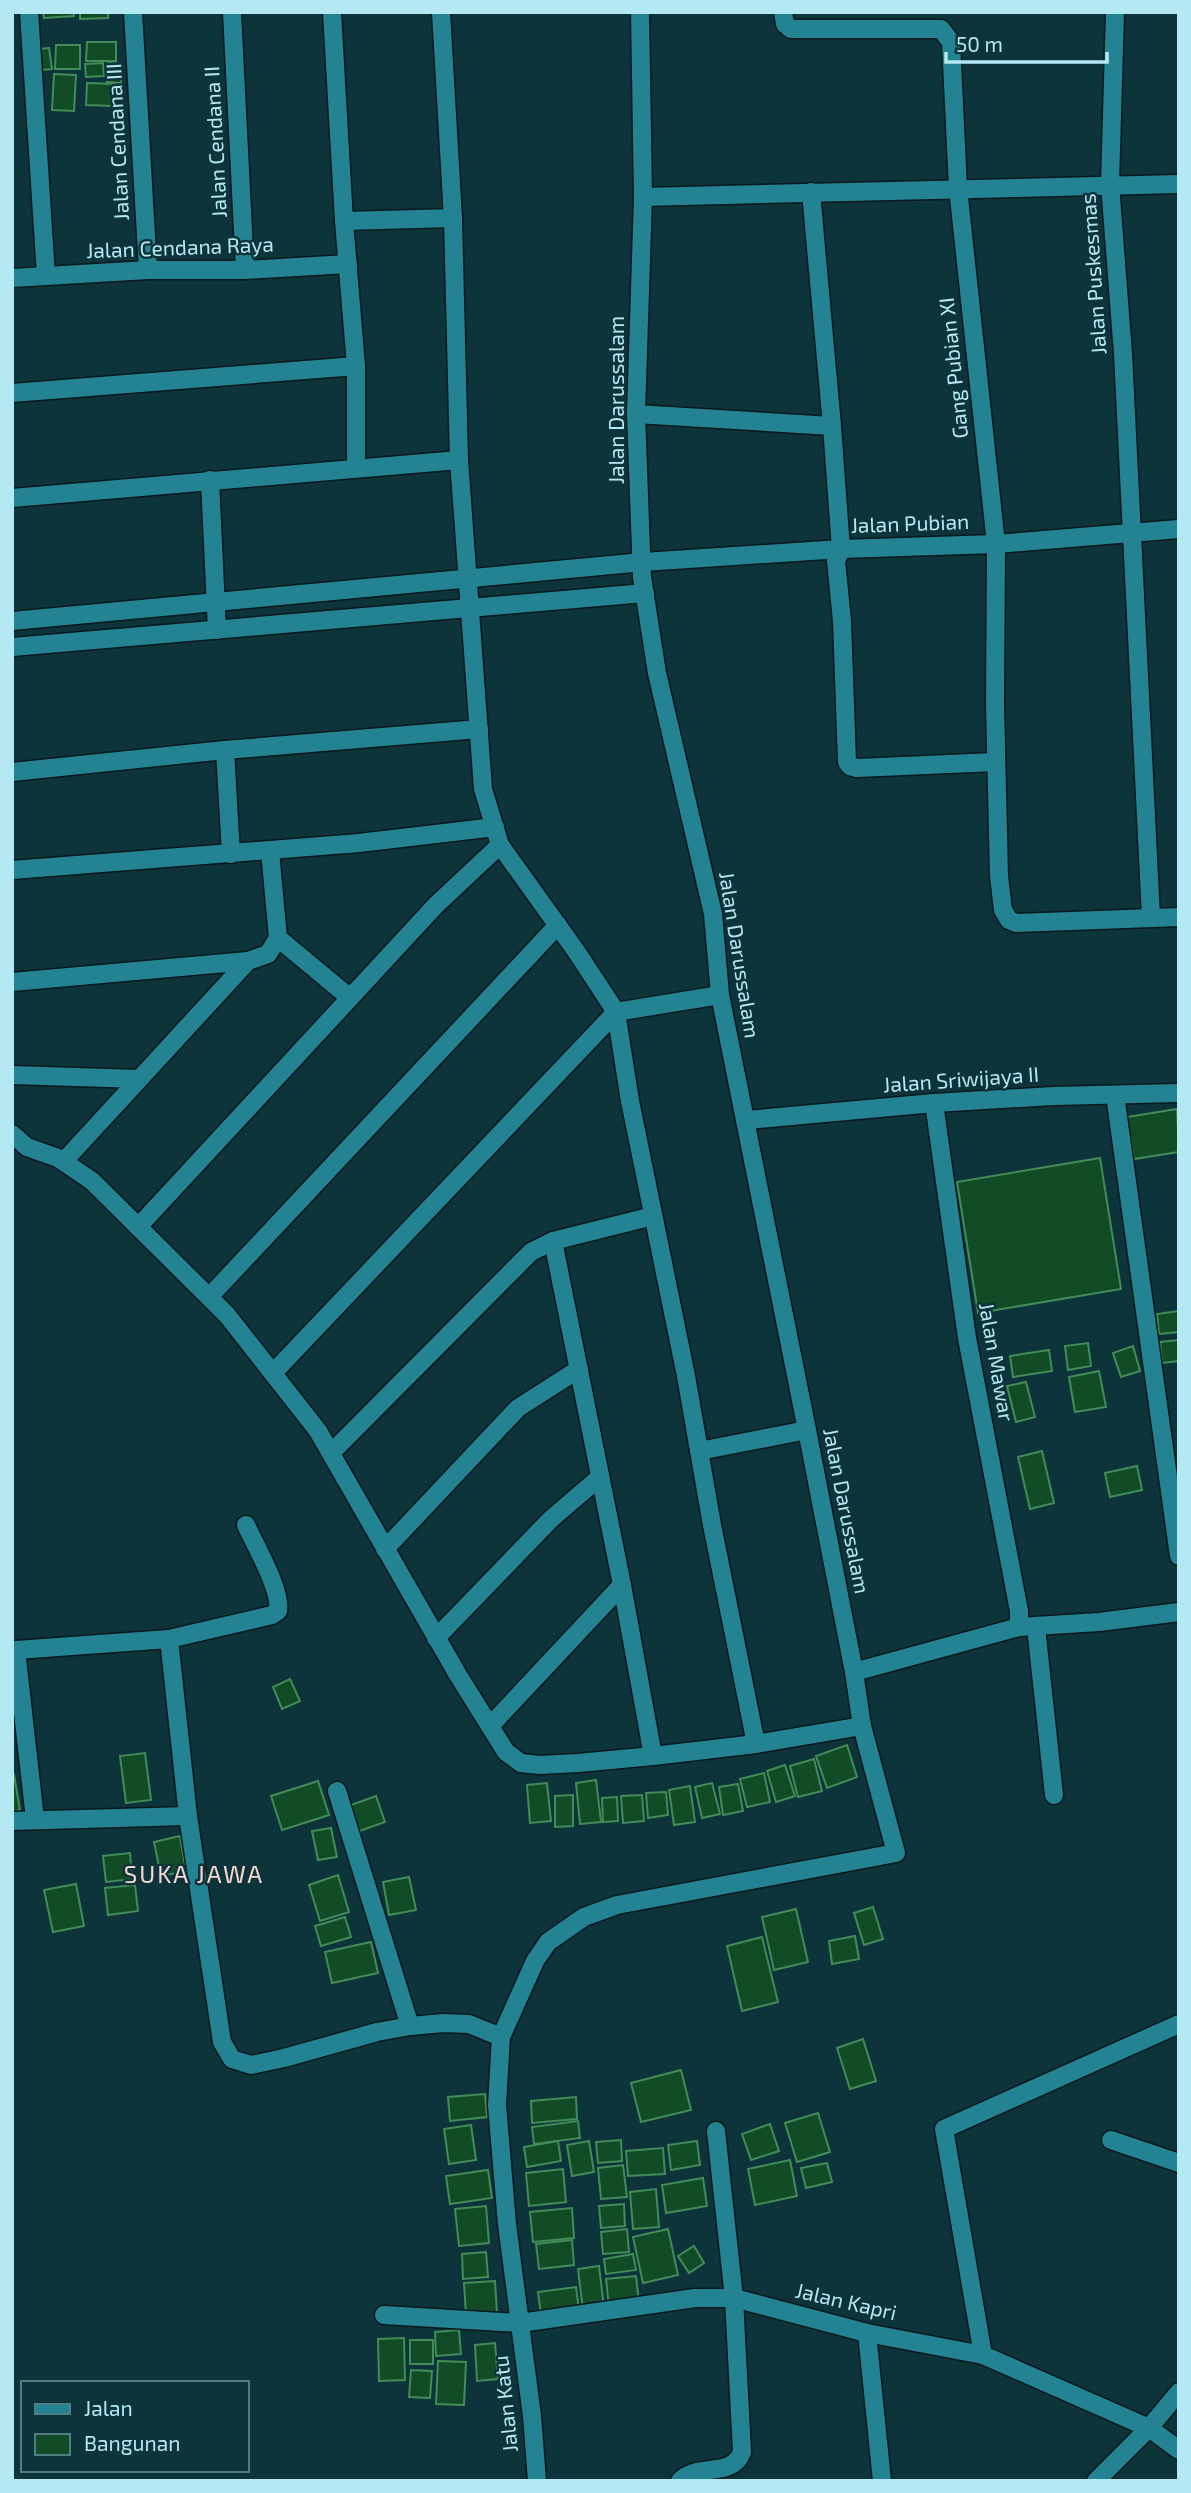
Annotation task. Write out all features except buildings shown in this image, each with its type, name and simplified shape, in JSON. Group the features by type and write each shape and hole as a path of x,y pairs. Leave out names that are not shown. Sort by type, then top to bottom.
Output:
{"street":[{"path":"29,12 46,276"},
{"name":"Jalan Cendana III","path":"133,12 148,270"},
{"name":"Jalan Cendana II","path":"232,12 245,270"},
{"path":"332,12 344,221 356,366 356,468"},
{"path":"441,12 453,218 459,460 483,789 500,845 616,1012 756,1744"},
{"name":"Jalan Darussalam","path":"501,2036 535,1961 548,1942 584,1917 617,1905 896,1853 862,1726 854,1672 747,1120 720,995 713,914 657,673 642,577 636,414 642,197 640,12"},
{"name":"Gang Pubian XI","path":"783,12 785,24 791,29 942,29 951,42 958,188 996,544 995,762 999,876 1003,910 1009,920 1031,924 1151,917"},
{"name":"Jalan Puskesmas","path":"1115,12 1110,184 1123,354 1151,917"},
{"path":"642,197 1179,184"},
{"path":"811,192 841,549 836,561 842,621 846,757 850,766 995,762"},
{"path":"344,221 453,218"},
{"name":"Jalan Cendana Raya","path":"12,278 148,270 245,270 348,264"},
{"path":"12,393 356,366"},
{"path":"636,414 832,426"},
{"path":"12,498 459,460"},
{"path":"210,480 218,630"},
{"name":"Jalan Pubian","path":"12,621 643,562 841,549 996,544 1179,529"},
{"path":"12,647 645,593"},
{"path":"12,772 225,750 479,729"},
{"path":"225,750 231,853"},
{"path":"12,870 359,844 495,827"},
{"path":"138,1227 436,905 500,845"},
{"path":"12,982 248,961 268,954 278,938 270,850"},
{"path":"1151,917 1179,917"},
{"path":"209,1297 558,925"},
{"path":"278,938 349,997"},
{"path":"64,1161 248,961"},
{"path":"273,1373 616,1012 720,995"},
{"path":"12,1074 139,1079"},
{"name":"Jalan Sriwijaya II","path":"747,1120 934,1103 1179,1093"},
{"path":"1115,1095 1179,1556"},
{"name":"Jalan Mawar","path":"934,1103 967,1338 1019,1611 1028,1627 1054,1795"},
{"path":"12,1133 27,1147 64,1161 92,1181 227,1315 318,1431 436,1638 506,1752 521,1763 565,1764 653,1756 756,1744 862,1726"},
{"path":"331,1453 531,1252 553,1241 653,1216"},
{"path":"553,1241 622,1585 653,1756"},
{"path":"385,1549 518,1408 579,1369"},
{"path":"699,1451 807,1430"},
{"path":"436,1638 551,1519 600,1476"},
{"path":"34,1819 14,1649 169,1639 261,1618 278,1611 276,1591 246,1525"},
{"path":"490,1726 622,1585"},
{"path":"854,1672 1028,1627 1179,1612"},
{"path":"169,1639 188,1816 222,2042 232,2059 251,2065 377,2032 444,2023 469,2024 501,2036"},
{"path":"337,1791 410,2026"},
{"path":"12,1821 188,1816"},
{"path":"983,2355 944,2129 1179,2024"},
{"name":"Jalan Katu","path":"501,2036 497,2105 507,2224 532,2416 537,2481"},
{"path":"680,2481 688,2473 732,2466 742,2452 734,2298 716,2131"},
{"path":"1111,2140 1179,2163"},
{"name":"Jalan Kapri","path":"384,2315 520,2323 695,2298 734,2298 867,2333 983,2355 1149,2428 1179,2450"},
{"path":"867,2333 882,2481"},
{"path":"1096,2481 1149,2428 1179,2392"}],"district":[{"name":"SUKA JAWA","path":"194,1875"}]}
